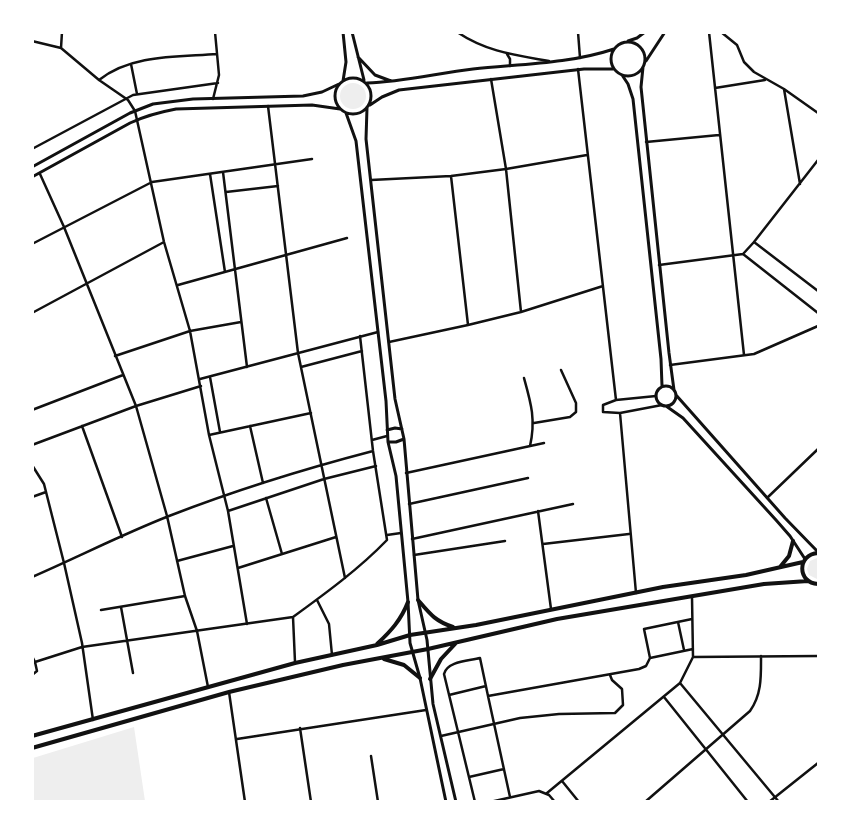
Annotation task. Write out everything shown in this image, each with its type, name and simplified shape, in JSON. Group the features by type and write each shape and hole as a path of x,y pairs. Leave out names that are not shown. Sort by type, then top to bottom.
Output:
{"main road":[{"path":"780,567 789,556 793,541"},
{"path":"32,736 295,663 410,635 476,625 636,593 746,575 804,561 810,555 818,552"},
{"path":"804,561 802,572 808,581"},
{"path":"32,748 229,692 343,664 428,649 557,619 692,598 758,585 808,581 818,584"},
{"path":"418,600 432,617 455,628"},
{"path":"377,644 401,619 408,602"},
{"path":"430,679 441,659 456,643"},
{"path":"382,658 404,665 420,678"}],"street":[{"path":"61,48 62,32"},
{"path":"214,99 219,75 215,32"},
{"path":"343,32 346,62 343,81"},
{"path":"352,32 365,82 372,94 368,106 366,139 395,399 404,439 418,600 426,632 430,679 456,802"},
{"path":"457,32 481,46 507,54 553,62"},
{"path":"578,32 580,58"},
{"path":"33,165 135,111 161,102 303,96 322,92 353,78 365,82 394,82 471,70 553,62 580,58 614,49 645,32"},
{"path":"622,75 636,74 665,32"},
{"path":"709,32 744,355"},
{"path":"721,32 737,45 744,62 750,69 784,89 818,113"},
{"path":"32,41 61,48 99,80 126,98 135,111 164,242 190,331 209,435 228,511 247,624"},
{"path":"623,43 634,43 644,53 641,87 674,390 767,498 818,552"},
{"path":"613,69 610,58 614,49"},
{"path":"99,80 113,71 149,60 218,54"},
{"path":"507,54 510,59 510,66"},
{"path":"357,56 375,75 394,82"},
{"path":"131,64 137,94"},
{"path":"32,178 138,120 156,113 176,109 312,105 358,114 387,94 399,90 578,70 613,69 622,75 628,84 633,99 661,359 662,386"},
{"path":"578,70 616,400"},
{"path":"491,79 506,170 521,312"},
{"path":"715,88 766,79"},
{"path":"32,149 126,98 137,94 218,84"},
{"path":"339,84 335,91 335,99 340,109"},
{"path":"784,89 800,184"},
{"path":"268,106 288,256 298,354 345,578"},
{"path":"346,113 356,141 386,401 387,436 396,476 410,642 420,678 446,802"},
{"path":"646,142 720,134"},
{"path":"370,180 451,176 506,170 588,155"},
{"path":"32,244 152,182 312,159"},
{"path":"659,265 743,254 818,160"},
{"path":"223,172 247,367"},
{"path":"40,174 64,227 136,406 167,516 185,596 197,631 208,687"},
{"path":"210,174 225,272"},
{"path":"451,176 468,325"},
{"path":"226,192 278,186"},
{"path":"178,286 346,238"},
{"path":"32,313 164,242"},
{"path":"754,242 818,291"},
{"path":"743,254 818,313"},
{"path":"389,342 521,312 603,286"},
{"path":"115,356 190,331 241,322"},
{"path":"670,365 754,354 818,326"},
{"path":"200,379 378,332"},
{"path":"34,663 82,647 293,616 345,578 387,540 373,451 360,336"},
{"path":"301,367 362,351"},
{"path":"534,423 570,417 576,412 576,404 561,370"},
{"path":"32,410 123,375"},
{"path":"210,377 220,432"},
{"path":"524,378 532,406 534,423 530,446"},
{"path":"32,445 136,406 201,386"},
{"path":"674,390 669,386 662,386 658,389 657,401 683,418 776,520 793,541 804,561"},
{"path":"656,396 616,400 603,405 603,412 620,413 664,405 674,402 676,394"},
{"path":"209,435 311,413"},
{"path":"620,413 629,534 636,593"},
{"path":"82,426 122,537"},
{"path":"250,426 263,483"},
{"path":"387,430 394,428 402,430"},
{"path":"372,440 387,436"},
{"path":"388,442 404,439"},
{"path":"406,473 544,443"},
{"path":"767,498 818,449"},
{"path":"32,576 167,516 321,464 373,451"},
{"path":"32,465 44,484 64,563 82,647 92,720"},
{"path":"228,511 324,479 376,466"},
{"path":"409,504 528,478"},
{"path":"32,497 46,492"},
{"path":"266,498 282,554"},
{"path":"412,540 573,504"},
{"path":"538,511 551,609"},
{"path":"386,535 401,533"},
{"path":"543,544 629,534"},
{"path":"238,568 336,537"},
{"path":"414,555 505,541"},
{"path":"177,561 234,546"},
{"path":"101,610 185,596"},
{"path":"546,793 680,683 693,657 692,598"},
{"path":"317,600 329,624 332,654"},
{"path":"121,607 133,673"},
{"path":"293,616 295,663"},
{"path":"488,696 643,668 650,658 644,629 692,619"},
{"path":"678,622 684,650"},
{"path":"650,658 693,649"},
{"path":"32,656 37,671 32,675"},
{"path":"645,802 746,715 756,702 760,687 761,656"},
{"path":"693,657 818,656"},
{"path":"475,802 444,674 450,665 480,658 510,797"},
{"path":"441,736 520,718 615,713 623,705 623,692 619,685 611,679 610,674"},
{"path":"680,683 779,802"},
{"path":"449,695 486,686"},
{"path":"229,692 245,802"},
{"path":"664,697 748,802"},
{"path":"236,739 426,710"},
{"path":"300,728 311,802"},
{"path":"371,756 378,802"},
{"path":"770,802 818,763"},
{"path":"469,777 504,769"},
{"path":"562,781 579,802"},
{"path":"490,802 539,791 546,793 555,802"}],"shaded area":[{"path":"353,83 362,87 366,96 362,105 353,109 344,105 340,96 344,87"},
{"path":"818,558 817,579 809,575 807,569 810,561"},
{"path":"134,727 145,801 33,801 33,758"}]}
